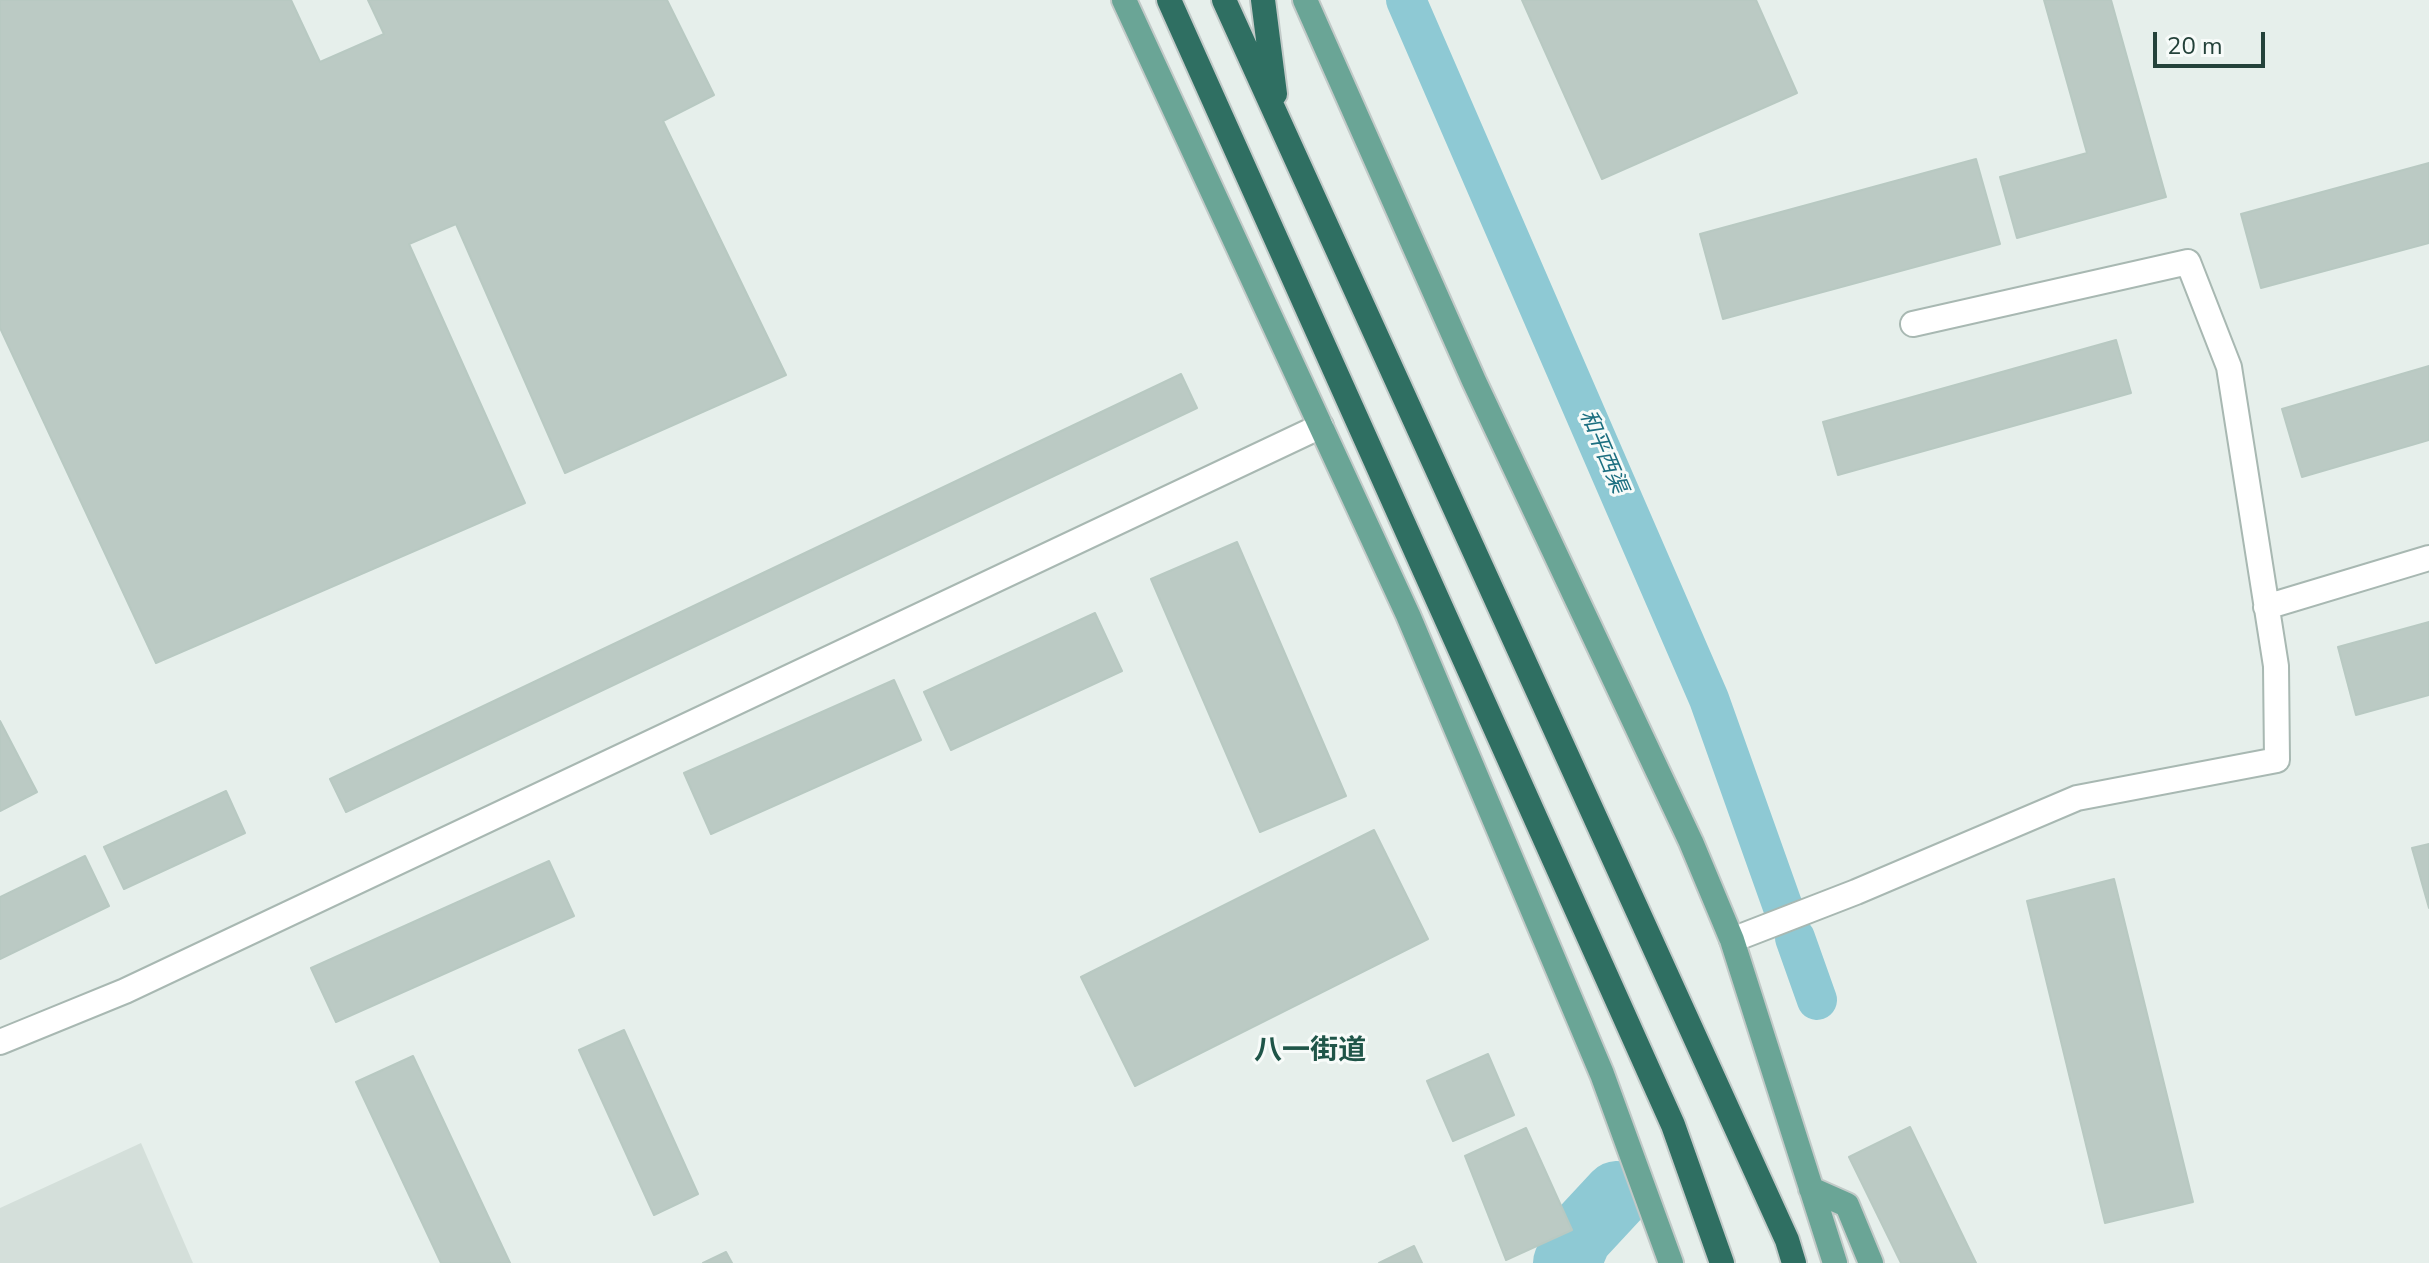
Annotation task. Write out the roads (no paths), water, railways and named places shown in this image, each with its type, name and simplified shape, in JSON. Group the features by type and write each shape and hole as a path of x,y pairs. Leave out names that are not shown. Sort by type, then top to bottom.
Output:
{"highway":[{"path":"1169,0 1673,1125 1722,1263"},
{"path":"1224,0 1787,1240 1794,1263"},
{"path":"1263,0 1278,120"}],"main road":[{"path":"1124,0 1408,615 1602,1074 1671,1263"},
{"path":"1305,0 1474,381 1691,842 1732,940 1835,1263"},
{"path":"1811,1189 1847,1205 1871,1263"}],"street":[{"path":"1732,940 1856,892 2077,798 2277,760 2276,666 2229,367 2188,262 1913,324"},
{"path":"0,1042 125,991 1321,426"},
{"path":"2266,607 2429,558"}],"waterway":[{"name":"和平西渠","path":"1406,0 1709,699 1784,910"},
{"name":"和平西渠","path":"1795,938 1817,1000"},
{"name":"和平西渠","path":"1567,1263 1578,1237 1617,1195"}],"district":[{"name":"八一街道","path":"1310,1052"}]}
